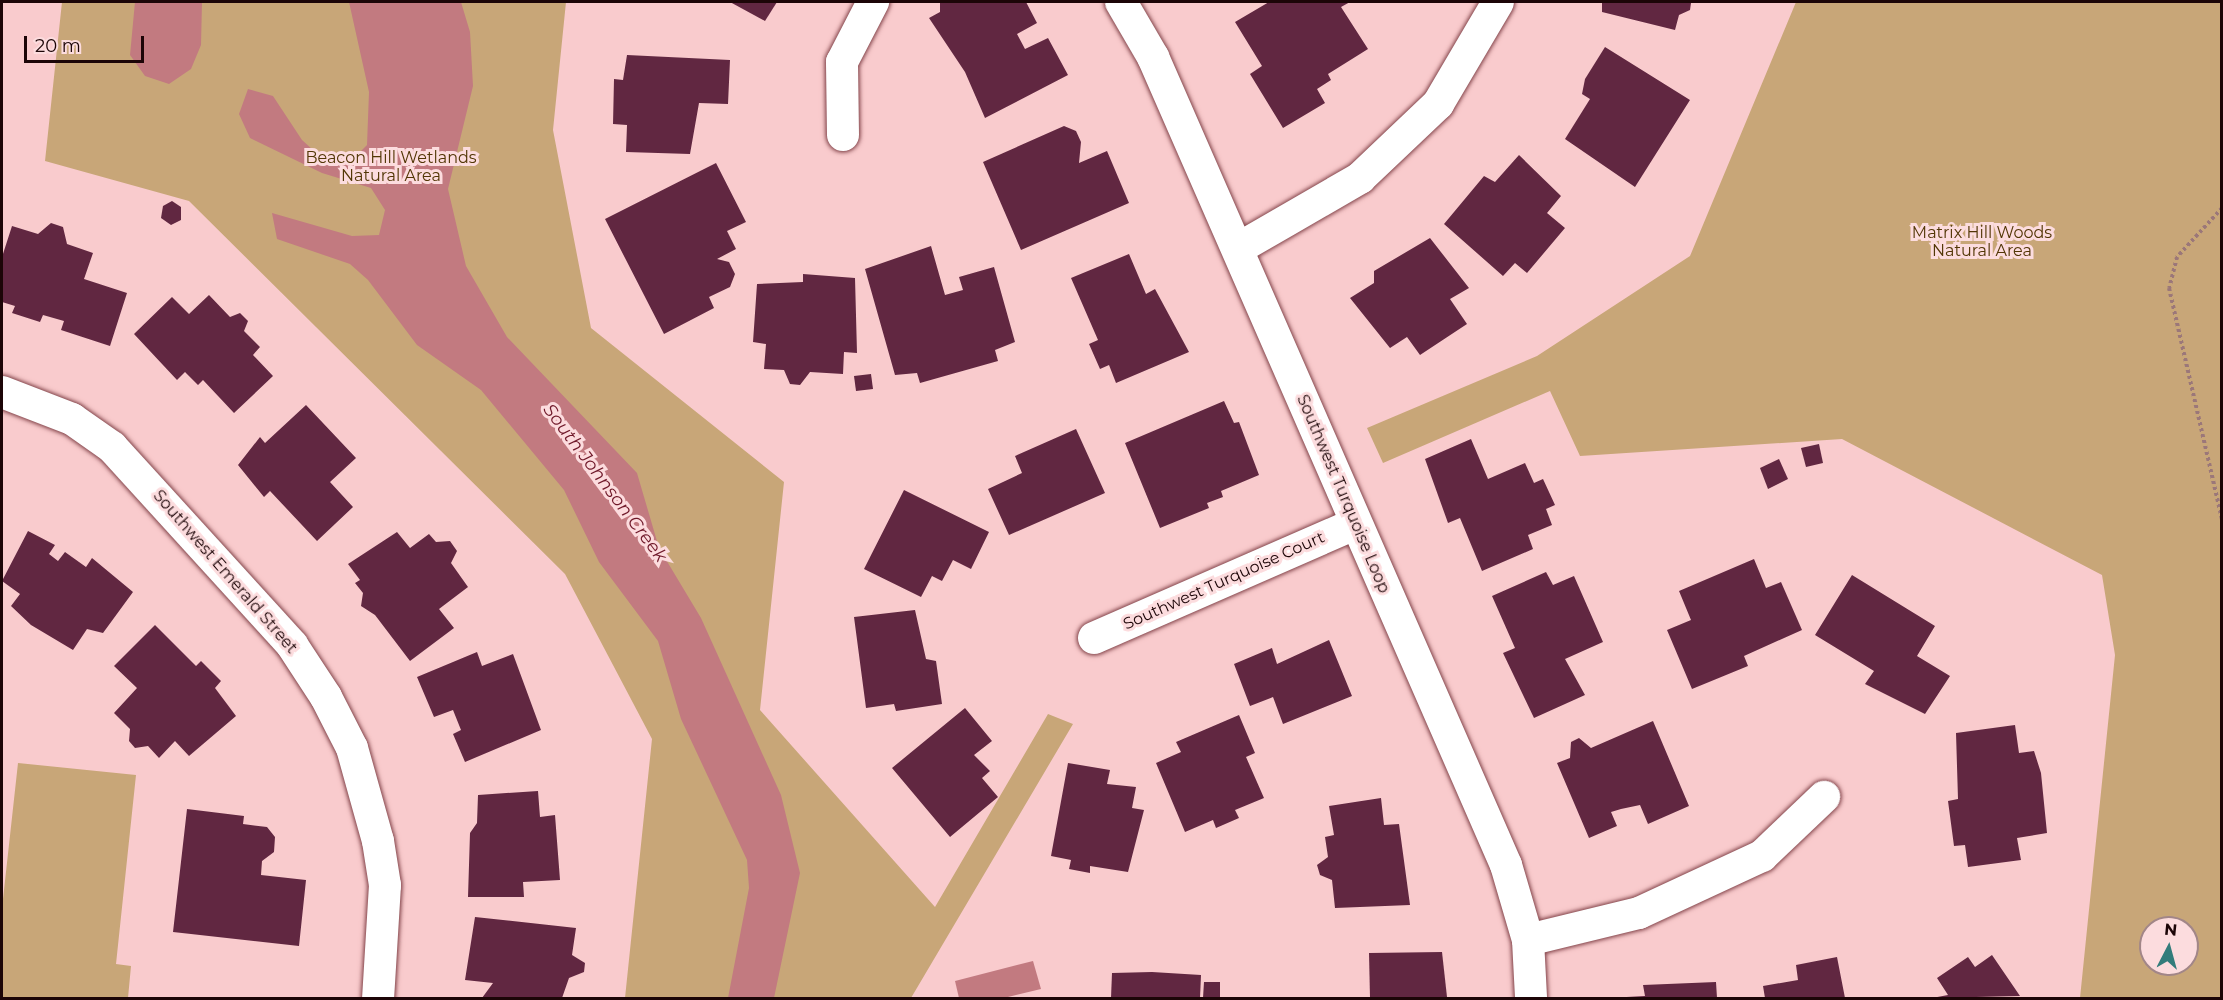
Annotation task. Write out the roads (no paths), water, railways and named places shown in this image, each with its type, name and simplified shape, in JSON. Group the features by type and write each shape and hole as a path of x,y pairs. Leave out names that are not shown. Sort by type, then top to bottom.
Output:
{"street":[{"path":"843,135 842,62 873,2"},
{"name":"Southwest Turquoise Loop","path":"1121,2 1153,57 1239,248 1355,524 1506,865 1528,940 1531,999"},
{"path":"1239,248 1360,178 1438,104 1498,2"},
{"name":"Southwest Emerald Street","path":"2,392 72,419 112,447 292,645 326,697 352,748 378,841 385,885 378,999"},
{"name":"Southwest Turquoise Court","path":"1094,638 1355,524"},
{"path":"1528,940 1639,913 1762,856 1824,797"}],"water":[{"path":"135,2 202,2 201,45 191,69 169,84 145,76 130,55"},
{"name":"South Johnson Creek","path":"349,2 461,2 470,32 473,86 448,189 466,266 507,337 637,473 659,548 701,618 781,795 800,873 774,998 728,998 749,888 747,860 681,719 658,641 599,562 564,490 481,390 417,345 368,280 350,264 277,239 272,213 352,236 379,235 385,210 371,188 322,173 250,138 239,114 248,89 273,96 302,140 323,159 349,163 367,145 369,92"},
{"path":"1033,961 1041,989 1004,998 959,998 955,981"}],"park label":[{"name":"Beacon Hill Wetlands Natural Area","path":"391,167"},
{"name":"Matrix Hill Woods Natural Area","path":"1982,242"}]}
